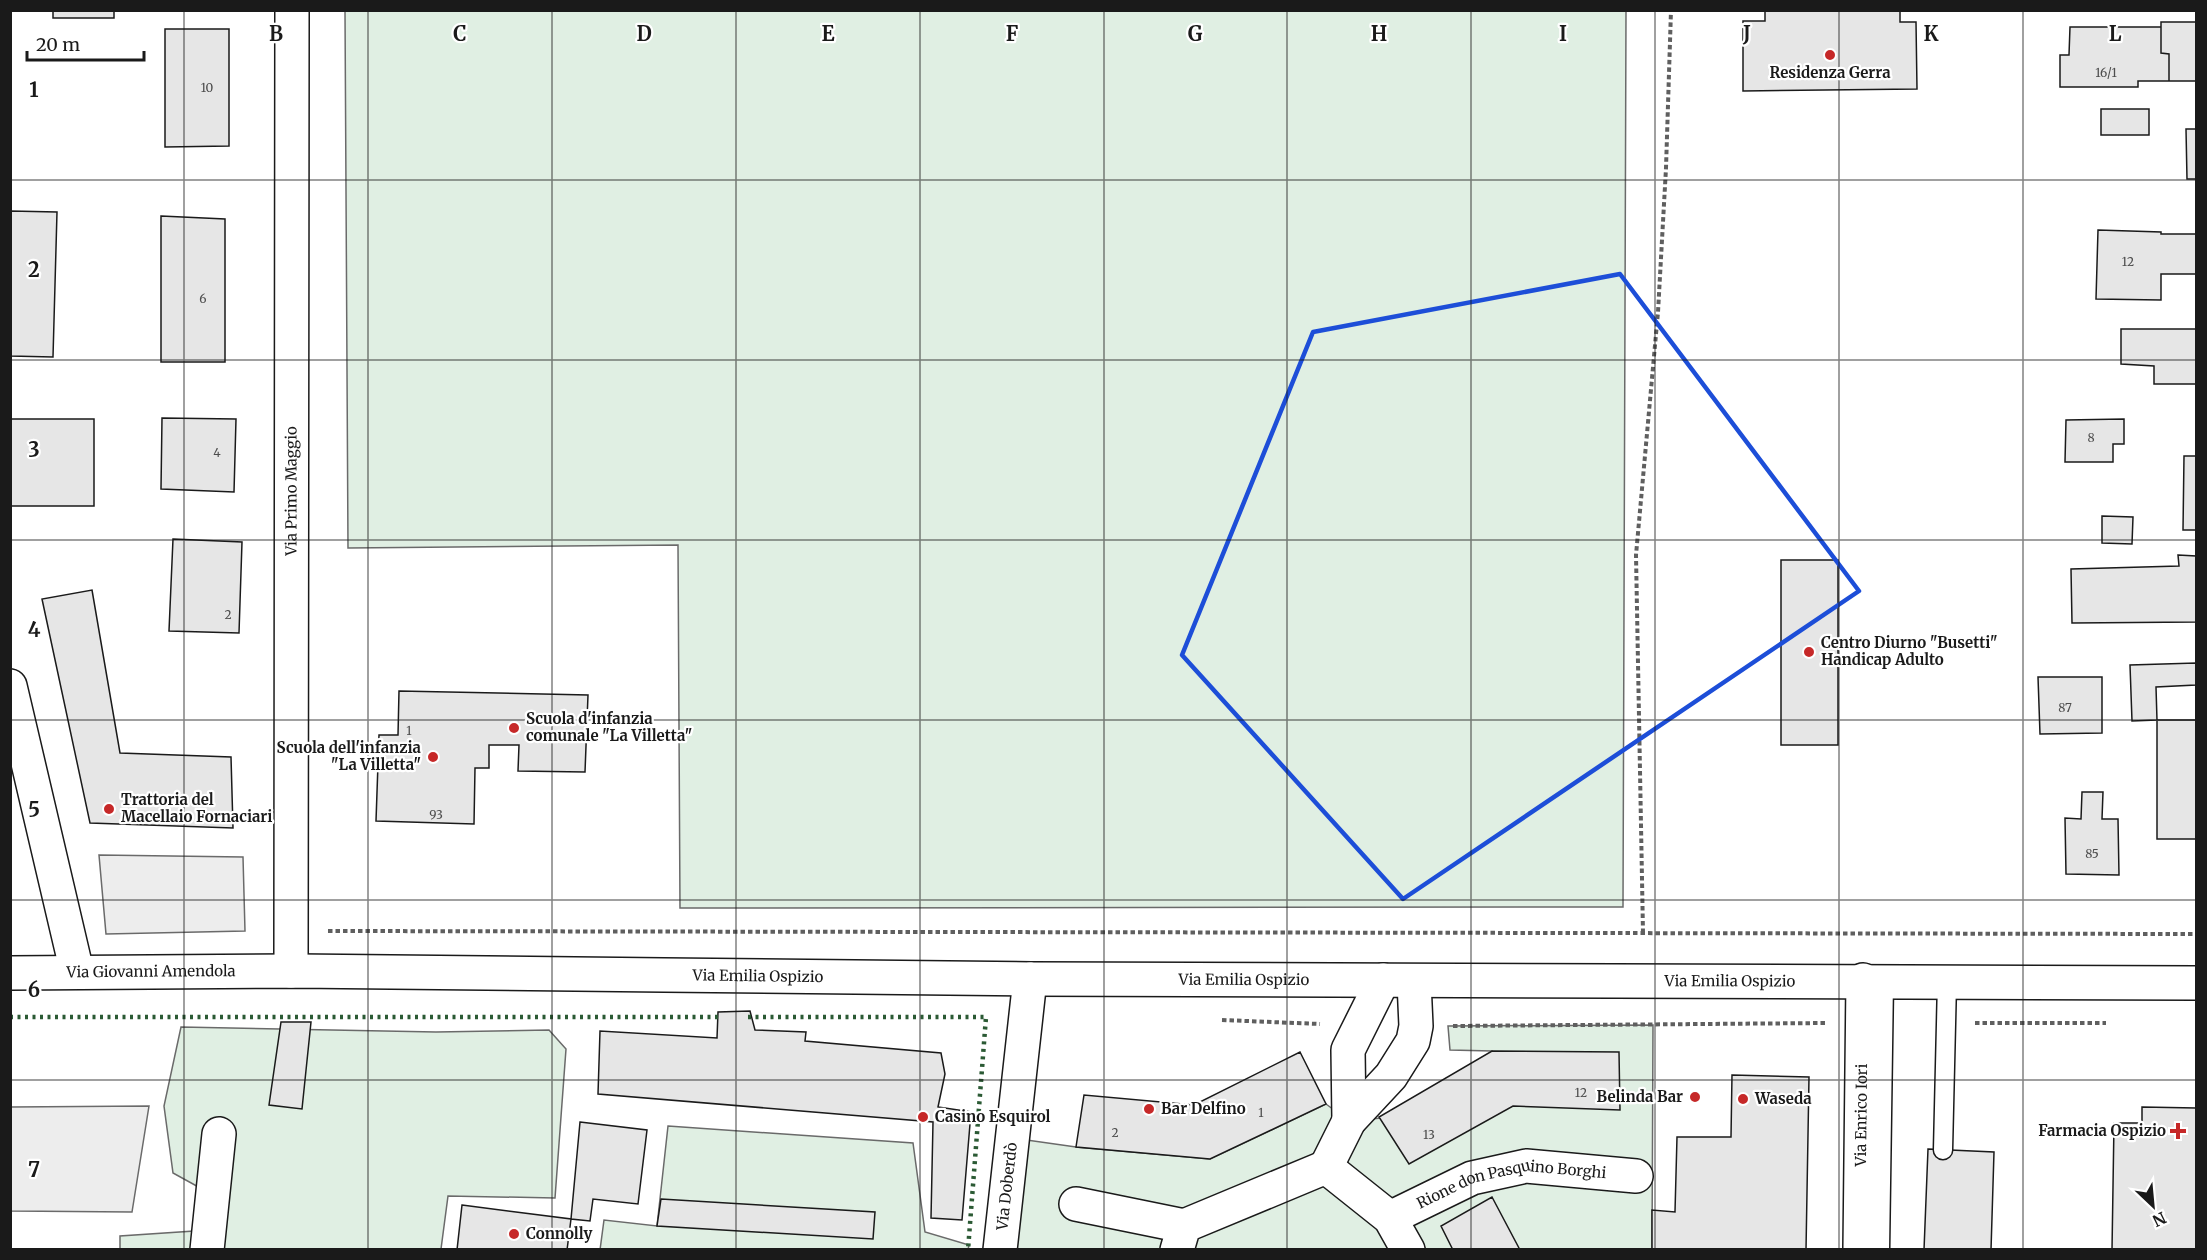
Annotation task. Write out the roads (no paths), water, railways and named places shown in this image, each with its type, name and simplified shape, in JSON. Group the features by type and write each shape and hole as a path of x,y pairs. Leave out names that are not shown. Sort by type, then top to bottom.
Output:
{"street":[{"name":"Via Primo Maggio","path":"291,971 292,10"},
{"path":"10,686 77,972"},
{"name":"Via Giovanni Amendola","path":"10,973 291,971"},
{"name":"Via Emilia Ospizio","path":"291,971 1030,979 2196,983"},
{"name":"Via Doberdò","path":"1000,1250 1030,979"},
{"path":"1349,1121 1348,1050 1398,981"},
{"path":"1076,1204 1180,1238 1326,1167 1349,1121 1391,1076 1413,1041 1416,1026 1398,981"},
{"name":"Via Enrico Iori","path":"1860,1250 1874,981"},
{"path":"207,1250 219,1134"},
{"name":"Rione don Pasquino Borghi","path":"1390,1218 1472,1178 1526,1166 1636,1176"},
{"path":"1326,1167 1390,1218 1408,1250"}],"lane":[{"path":"1874,981 1880,1250"},
{"path":"1943,1150 1947,982"}],"place":[{"name":"Residenza Gerra","path":"1830,55"},
{"name":"Centro Diurno \"Busetti\" Handicap Adulto","path":"1809,652"},
{"name":"Scuola d'infanzia comunale \"La Villetta\"","path":"514,728"},
{"name":"Scuola dell'infanzia \"La Villetta\"","path":"433,757"},
{"name":"Trattoria del Macellaio Fornaciari","path":"109,809"},
{"name":"Belinda Bar","path":"1695,1097"},
{"name":"Waseda","path":"1743,1099"},
{"name":"Bar Delfino","path":"1149,1109"},
{"name":"Casino Esquirol","path":"923,1117"},
{"name":"Farmacia Ospizio","path":"2178,1131"},
{"name":"Connolly","path":"514,1234"}]}
